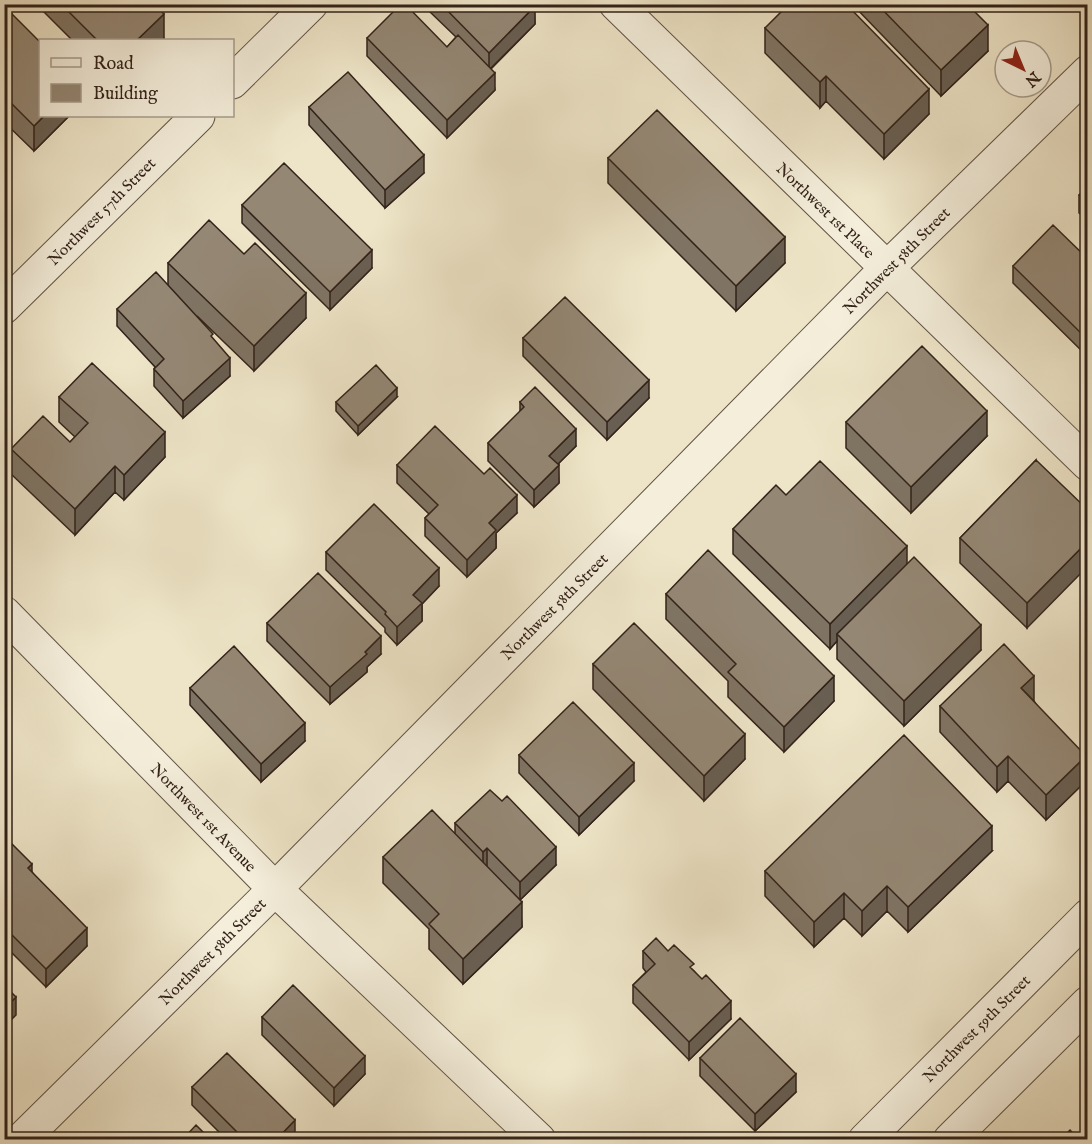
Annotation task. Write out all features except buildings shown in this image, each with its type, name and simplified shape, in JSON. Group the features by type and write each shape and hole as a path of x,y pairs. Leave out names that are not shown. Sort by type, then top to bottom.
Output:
{"street":[{"path":"234,80 311,4"},
{"name":"Northwest 1st Place","path":"616,4 1088,464"},
{"name":"Northwest 58th Street","path":"21,1140 275,890 886,269 1088,72"},
{"name":"Northwest 57th Street","path":"4,307 197,117"},
{"name":"Northwest 1st Avenue","path":"4,613 275,890 539,1140"},
{"name":"Northwest 59th Street","path":"865,1140 1088,916"},
{"path":"950,1140 1084,1013"}]}
